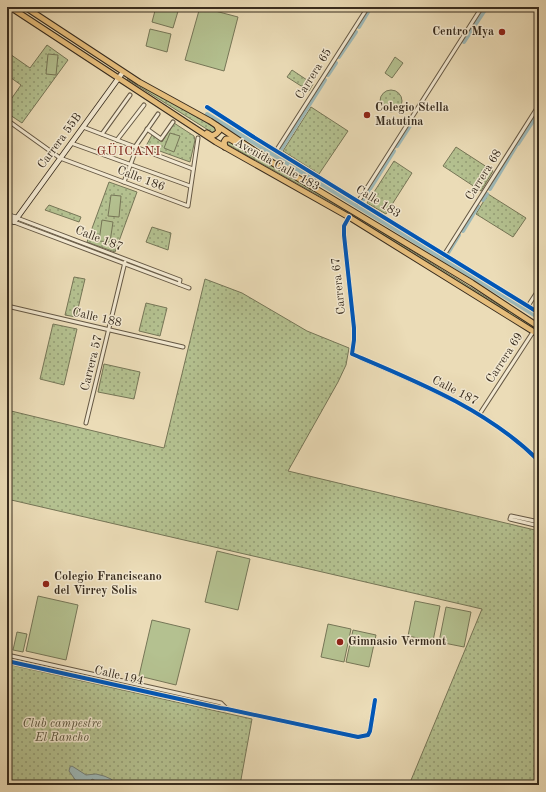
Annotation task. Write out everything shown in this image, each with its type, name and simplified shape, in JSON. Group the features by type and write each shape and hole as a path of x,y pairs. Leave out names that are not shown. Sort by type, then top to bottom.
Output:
{"main road":[{"name":"Avenida Calle 183","path":"10,7 225,147 349,217 539,335"},
{"name":"Avenida Calle 183","path":"25,7 123,72 218,126 267,159 465,279 539,327"},
{"path":"177,116 194,124 212,136 218,133 218,126"},
{"path":"225,147 225,140 230,139 249,152 267,159"}],"street":[{"path":"7,12 10,7"},
{"name":"Carrera 65","path":"276,151 368,7"},
{"path":"358,202 482,7"},
{"path":"532,7 539,11"},
{"name":"Carrera 55B","path":"16,220 123,72"},
{"path":"102,134 130,95"},
{"path":"117,140 144,105"},
{"name":"Carrera 68","path":"444,255 539,105"},
{"name":"Calle 183","path":"207,107 539,313"},
{"path":"124,182 136,147 158,114"},
{"name":"Calle 186","path":"7,120 60,158 188,206 190,186"},
{"path":"147,129 161,139 173,122"},
{"path":"83,127 193,169"},
{"path":"71,143 190,186 198,138"},
{"name":"Calle 187","path":"7,215 16,220 189,288"},
{"name":"Carrera 67","path":"349,217 344,226 344,235 354,328 352,354"},
{"name":"Calle 187","path":"7,219 16,220"},
{"name":"Carrera 57","path":"86,423 125,262"},
{"path":"528,306 539,289"},
{"name":"Calle 188","path":"7,306 183,347"},
{"name":"Carrera 69","path":"479,415 533,332"},
{"name":"Calle 187","path":"352,354 397,373 479,415 539,461"},
{"path":"539,522 511,516 510,519 539,526"},
{"name":"Calle 194","path":"7,655 222,703 227,709"},
{"name":"Calle 194","path":"7,661 337,733 364,737 368,735 370,731 375,700"}],"green space":[{"path":"156,7 179,8 173,28 152,22"},
{"path":"200,7 238,17 224,71 185,60"},
{"path":"150,29 171,34 167,52 146,46"},
{"path":"47,45 68,60 22,123 7,113 7,105 21,85 7,75 7,52 30,68"},
{"path":"48,54 58,55 56,75 46,74"},
{"path":"395,57 403,63 392,78 385,73"},
{"path":"292,70 313,84 309,91 287,77"},
{"path":"128,78 214,127 216,131 213,133 127,79"},
{"path":"391,90 399,93 402,101 399,109 391,112 383,109 380,101 383,93"},
{"path":"311,107 348,131 319,174 283,151"},
{"path":"174,123 194,136 195,140 190,162 146,146 152,135 162,142"},
{"path":"170,133 180,136 174,152 164,148"},
{"path":"227,141 317,192 539,330 539,332 339,207 227,144"},
{"path":"456,147 493,171 481,191 443,166"},
{"path":"394,161 412,173 386,214 367,203"},
{"path":"109,182 137,192 115,252 87,242"},
{"path":"488,194 526,218 513,237 476,214"},
{"path":"111,195 121,196 119,217 108,216"},
{"path":"49,205 81,217 79,222 45,210"},
{"path":"102,220 113,222 110,242 99,241"},
{"path":"152,227 171,233 168,250 146,242"},
{"path":"74,277 85,279 76,317 65,315"},
{"path":"205,279 242,293 307,331 349,348 346,365 338,382 288,471 539,531 539,785 409,785 482,609 7,499 7,410 164,448"},
{"path":"146,303 167,308 160,336 139,331"},
{"path":"53,324 77,329 64,385 40,379"},
{"path":"104,364 140,372 134,399 98,392"},
{"path":"217,551 250,559 238,610 205,602"},
{"path":"38,596 78,605 66,660 26,651"},
{"path":"415,601 440,606 433,641 408,636"},
{"path":"446,607 471,612 464,647 439,642"},
{"path":"152,620 190,629 176,685 139,676"},
{"path":"328,624 351,629 344,662 321,657"},
{"path":"353,630 376,635 369,667 346,662"},
{"path":"17,632 27,634 23,652 13,650"},
{"name":"Club campestre El Rancho","path":"7,664 252,719 240,785 7,785"}],"water":[{"path":"72,766 86,775 96,774 104,776 111,779 118,785 96,785 96,781 92,779 89,785 79,785 69,771 70,767"}],"waterway":[{"path":"359,27 371,7"},
{"path":"464,42 487,7"},
{"path":"339,57 356,32"},
{"path":"328,75 336,63"},
{"path":"280,151 325,80"},
{"path":"518,144 539,112"},
{"path":"207,114 539,318"},
{"path":"397,146 410,126"},
{"path":"490,189 516,146"},
{"path":"363,200 394,151"},
{"path":"483,200 487,194"},
{"path":"463,231 478,206"},
{"path":"448,253 459,235"}],"cycle path":[{"path":"207,107 539,313"},
{"path":"349,217 344,226 344,235 354,328 352,354 402,375 475,412 519,443 539,461"},
{"path":"7,661 358,737 368,735 370,731 375,700"}],"place":[{"name":"Centro Mya","path":"502,32"},
{"name":"Colegio Stella Matutina","path":"367,115"},
{"name":"Colegio Franciscano del Virrey Solis","path":"46,584"},
{"name":"Gimnasio Vermont","path":"340,642"}],"district":[{"name":"GÜICANI","path":"129,151"}]}
